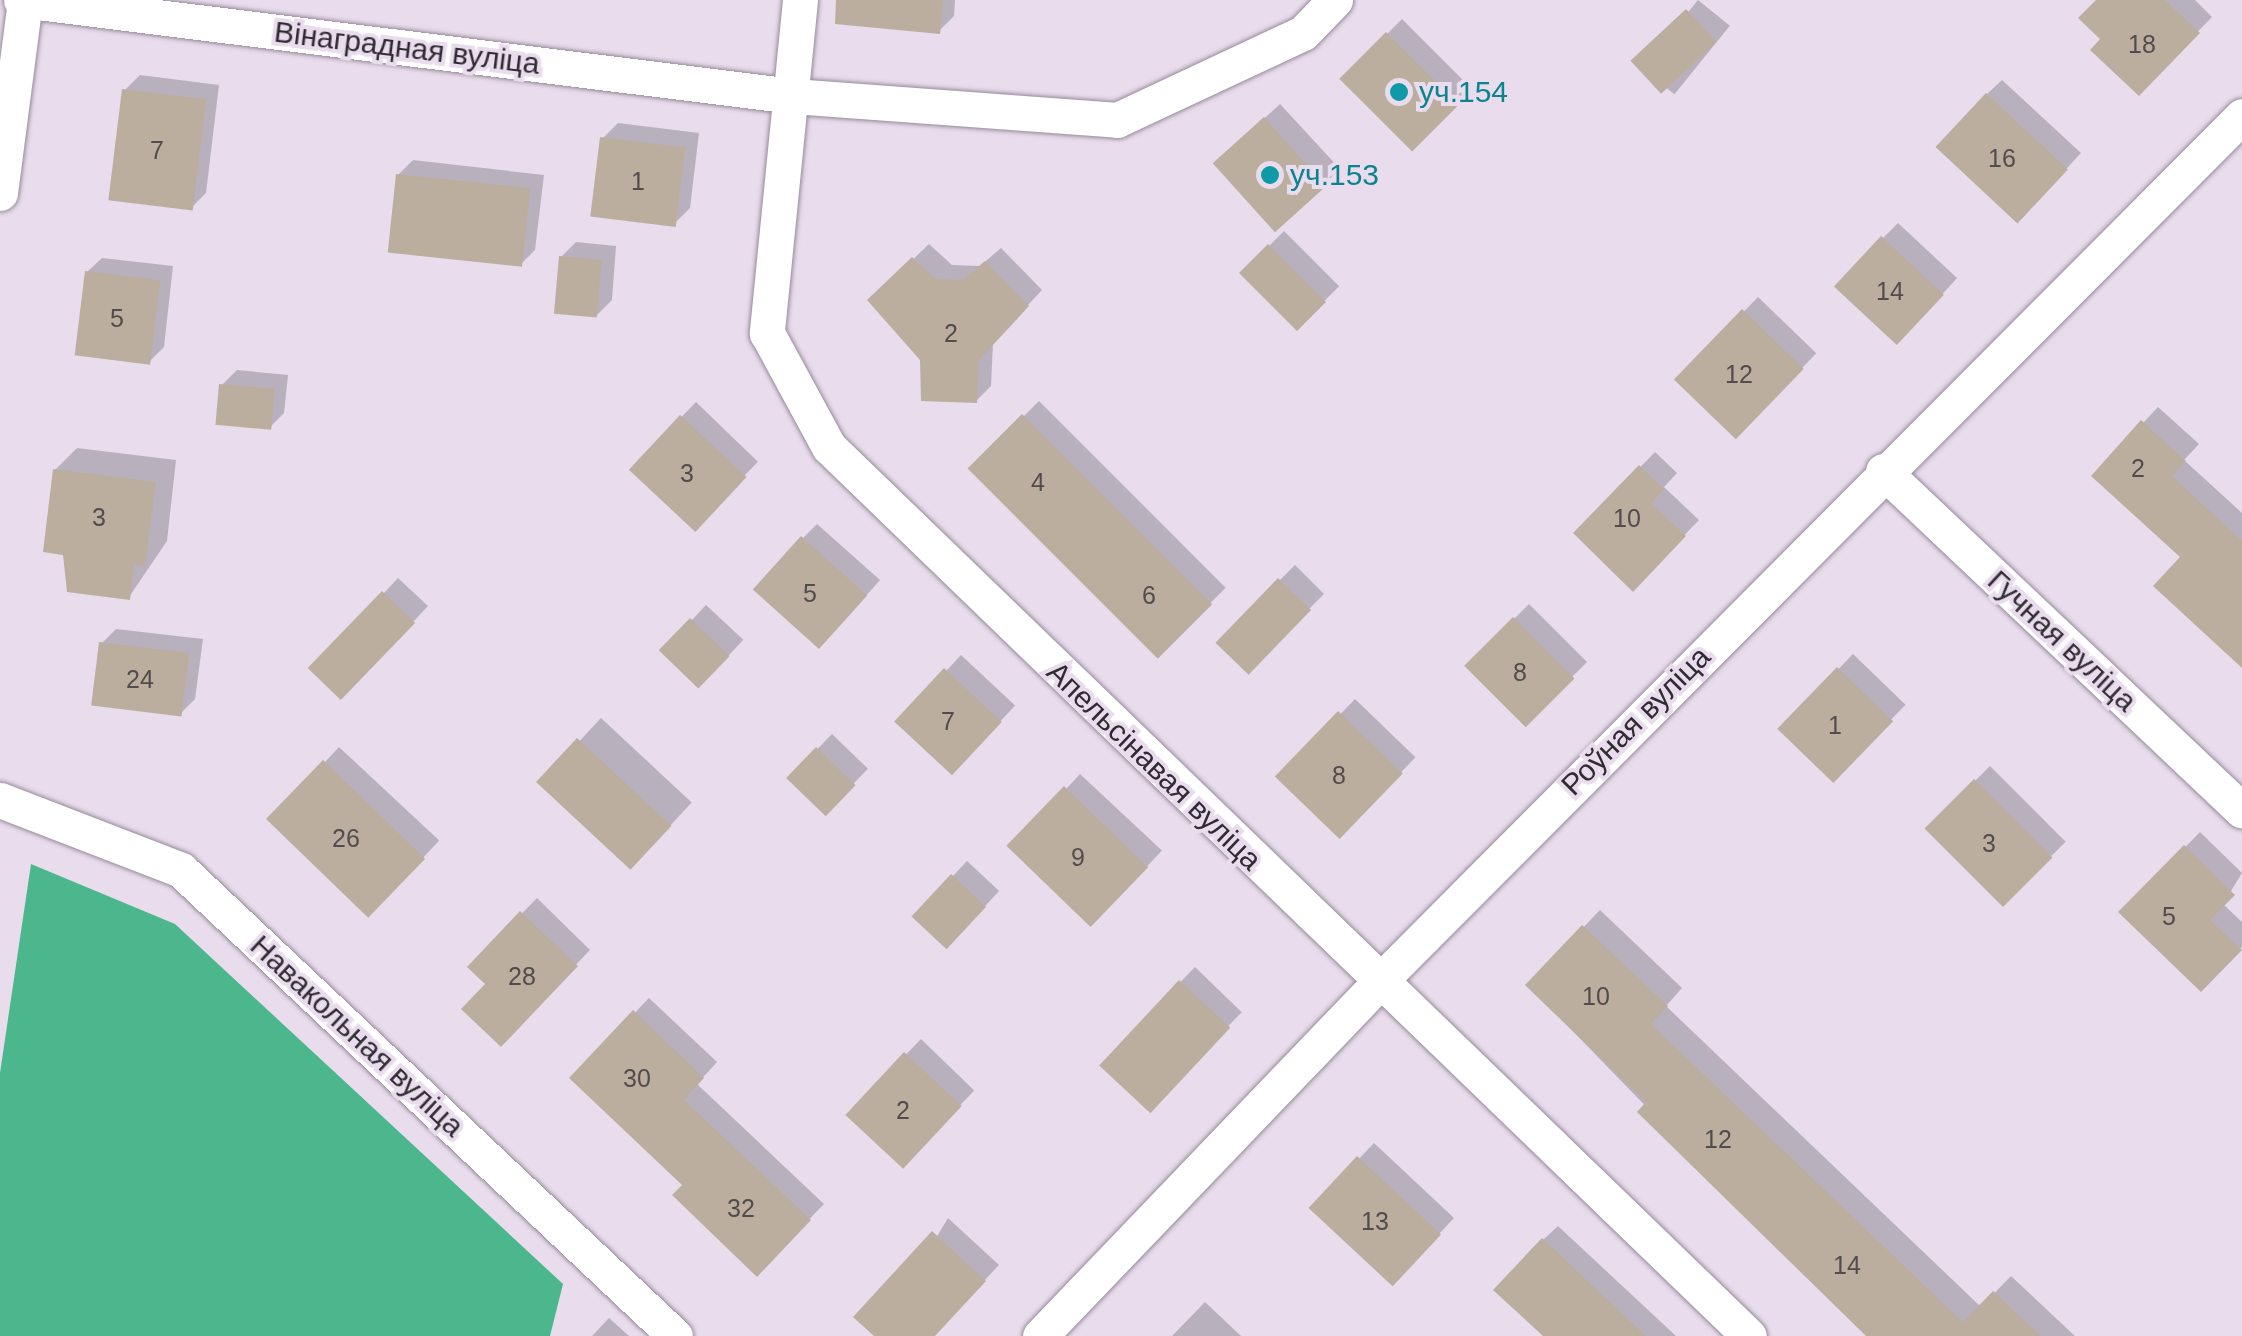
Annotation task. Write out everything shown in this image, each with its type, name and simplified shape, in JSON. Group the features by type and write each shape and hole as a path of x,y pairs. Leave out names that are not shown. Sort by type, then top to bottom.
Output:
{"street":[{"path":"0,193 24,0"},
{"name":"Вінаградная вуліца","path":"24,0 793,96 1117,120 1303,33 1334,0"},
{"path":"793,96 800,0"},
{"name":"Апельсінавая вуліца","path":"793,96 767,334 829,447 1377,984 1749,1336"},
{"name":"Роўная вуліца","path":"1040,1336 1377,984 1883,471 2242,116"},
{"name":"Гучная вуліца","path":"1883,471 2242,811"},
{"name":"Навакольная вуліца","path":"0,800 181,870 675,1336"}],"green space":[{"path":"31,864 175,924 563,1284 550,1336 0,1336 0,1073"}],"building":[{"path":"836,0 943,0 940,34 835,24"},
{"path":"2096,0 2165,0 2200,33 2139,96 2090,50 2100,39 2078,18"},
{"path":"1686,9 1717,42 1661,94 1630,61"},
{"name":"уч.154","path":"1386,32 1459,105 1412,152 1339,79"},
{"path":"122,89 206,99 193,211 108,200"},
{"path":"1986,93 2068,169 2017,224 1936,147"},
{"name":"уч.153","path":"1264,117 1326,186 1275,232 1213,163"},
{"path":"600,137 685,147 676,227 590,216"},
{"path":"396,174 530,188 522,267 388,253"},
{"path":"1881,236 1944,295 1897,345 1834,286"},
{"path":"1268,244 1326,302 1297,331 1239,273"},
{"path":"559,256 602,260 597,318 554,314"},
{"path":"912,257 936,279 963,280 985,261 1029,306 979,360 977,403 921,401 920,360 867,300"},
{"path":"85,271 160,280 150,365 75,355"},
{"path":"1742,309 1804,369 1736,439 1674,379"},
{"path":"219,384 275,389 271,430 215,425"},
{"path":"1022,414 1212,604 1158,659 968,468"},
{"path":"680,415 747,477 695,532 629,470"},
{"path":"2141,420 2186,461 2172,476 2242,541 2242,668 2153,586 2180,557 2091,476"},
{"path":"1639,465 1664,489 1651,503 1686,536 1633,592 1573,533"},
{"path":"53,469 156,482 145,566 134,564 130,600 67,592 63,555 43,552"},
{"path":"801,536 867,596 819,649 753,590"},
{"path":"1278,578 1311,610 1249,675 1215,643"},
{"path":"382,591 415,623 341,700 308,668"},
{"path":"1513,617 1575,679 1526,727 1464,666"},
{"path":"690,618 730,656 698,689 659,650"},
{"path":"99,642 189,653 182,717 91,706"},
{"path":"1837,667 1893,721 1833,783 1777,729"},
{"path":"944,668 1002,722 952,775 894,721"},
{"path":"1338,711 1403,774 1340,839 1275,776"},
{"path":"577,738 671,826 630,870 536,782"},
{"path":"816,747 856,785 826,816 786,778"},
{"path":"323,760 425,859 368,918 266,819"},
{"path":"1974,779 2052,857 2003,907 1925,828"},
{"path":"1064,786 1148,867 1091,927 1006,846"},
{"path":"2184,845 2235,895 2210,920 2242,950 2201,992 2118,912"},
{"path":"951,874 986,907 947,949 911,916"},
{"path":"520,911 578,966 501,1047 461,1009 485,984 467,967"},
{"path":"1582,925 1668,1006 1651,1024 1963,1322 1993,1291 2041,1336 1866,1336 1637,1112 1646,1102 1525,985"},
{"path":"1179,980 1230,1028 1150,1113 1099,1066"},
{"path":"633,1010 704,1078 684,1100 811,1220 757,1277 672,1195 682,1185 569,1078"},
{"path":"904,1052 962,1106 903,1169 845,1115"},
{"path":"1357,1156 1441,1234 1393,1286 1309,1208"},
{"path":"932,1231 986,1281 935,1336 874,1336 853,1317"},
{"path":"1542,1238 1646,1336 1543,1336 1493,1290"}],"place":[{"name":"уч.154","path":"1399,92"},
{"name":"уч.153","path":"1270,175"}]}
